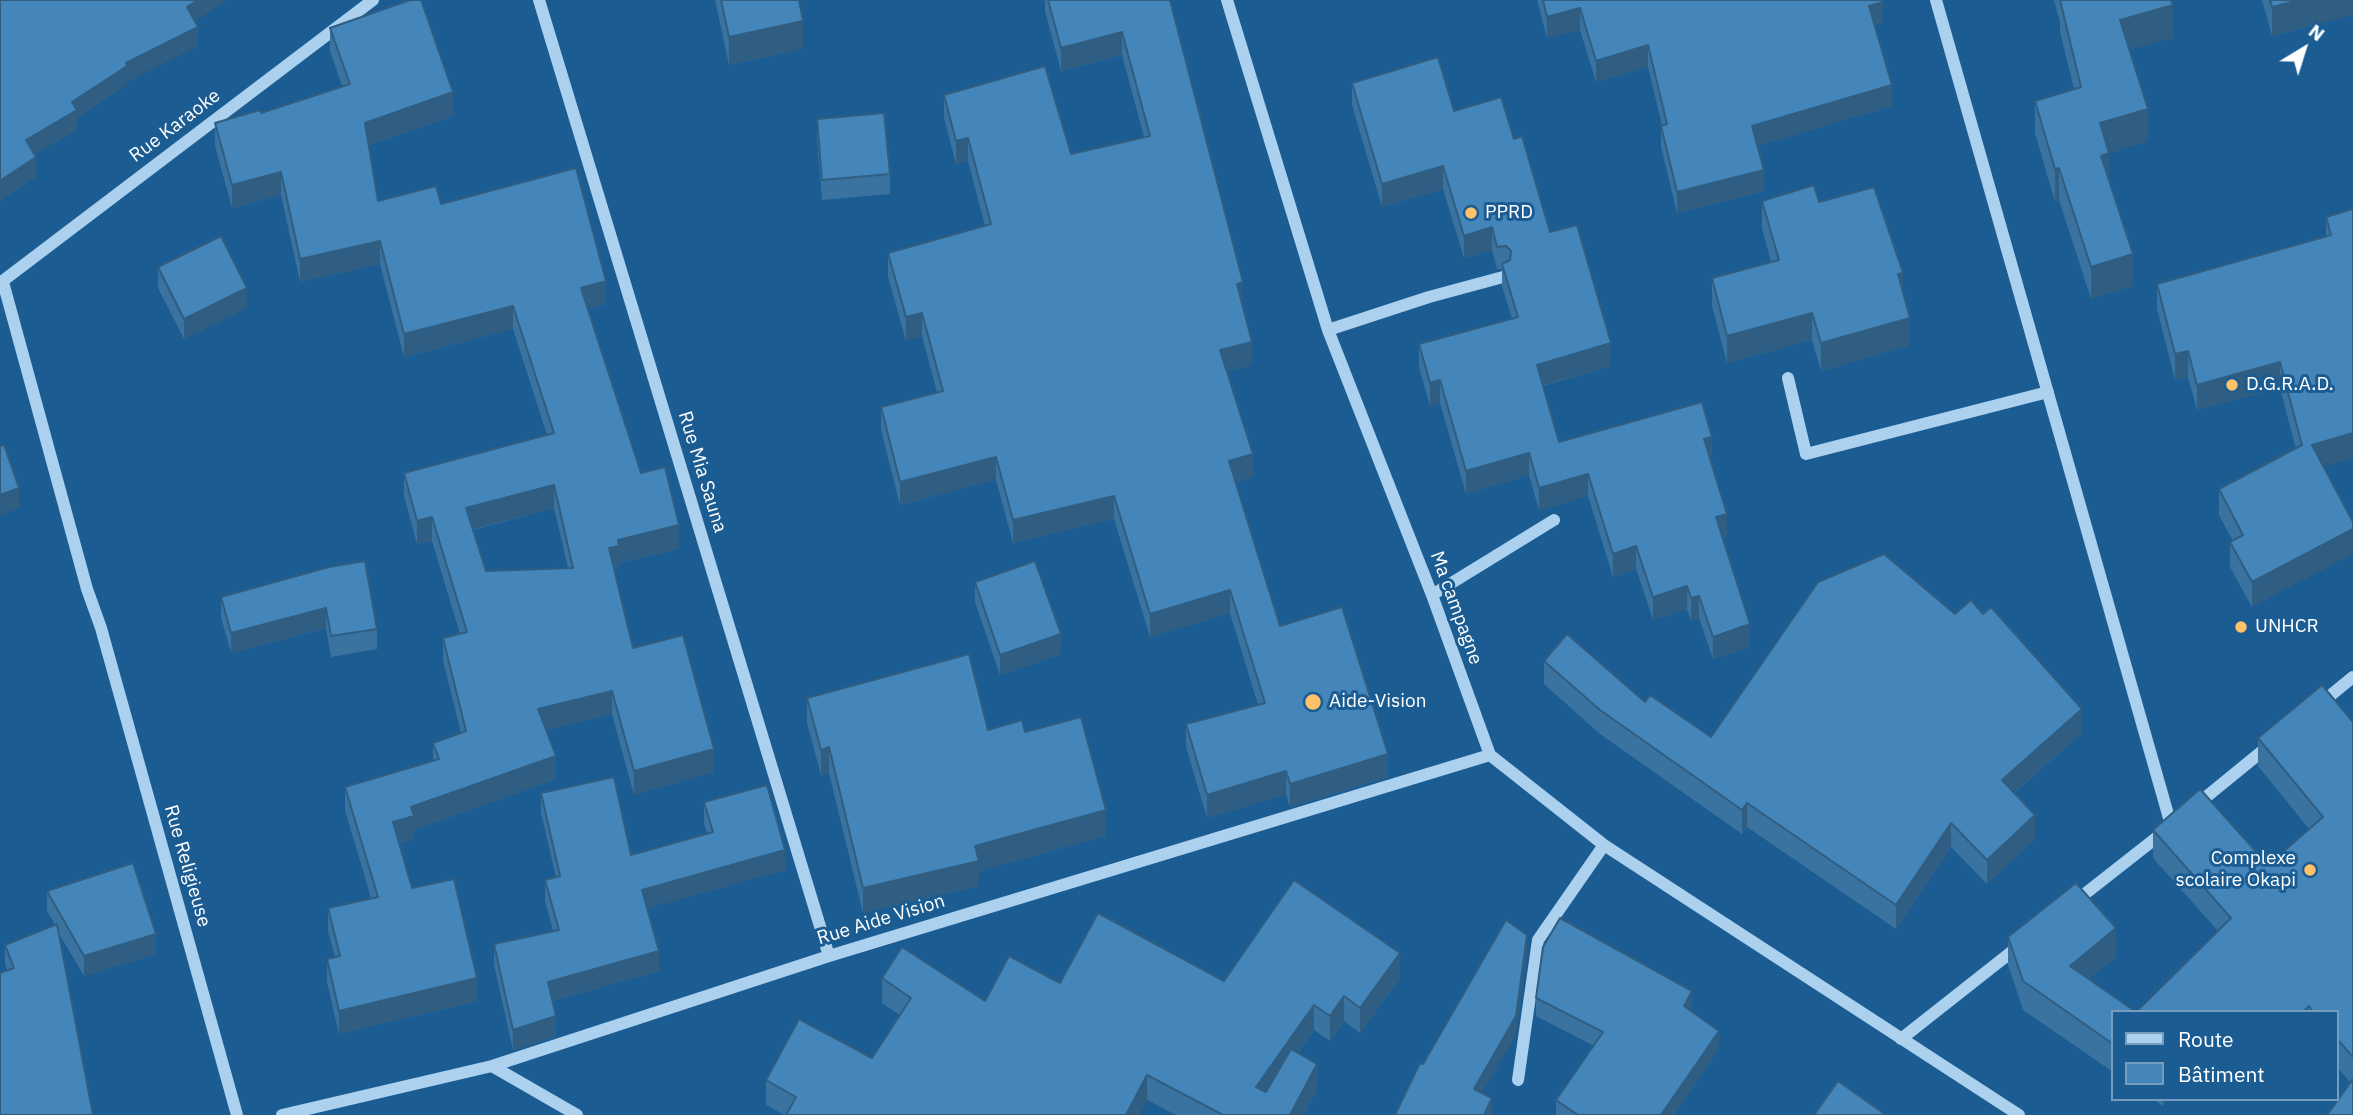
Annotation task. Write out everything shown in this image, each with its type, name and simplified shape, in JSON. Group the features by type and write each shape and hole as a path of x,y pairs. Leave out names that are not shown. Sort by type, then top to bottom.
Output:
{"street":[{"name":"Rue Karaoke","path":"1,283 373,0"},
{"name":"Rue Mia Sauna","path":"539,0 829,956"},
{"name":"Ma campagne","path":"1227,0 1328,330 1432,595 1490,755"},
{"path":"1936,0 2171,825"},
{"path":"1328,330 1429,297 1503,277"},
{"name":"Rue Religieuse","path":"1,283 237,1115"},
{"path":"1788,379 1806,454 2048,392"},
{"path":"1432,595 1555,520"},
{"path":"2310,712 2353,677"},
{"path":"2063,911 2278,738"},
{"name":"Rue Aide Vision","path":"282,1115 492,1066 829,956 1490,755"},
{"path":"1490,755 1604,845 2019,1115"},
{"path":"1518,1080 1538,940 1604,845"},
{"path":"1901,1039 2031,936"},
{"path":"492,1066 577,1115"}],"building":[{"path":"0,0 198,0 187,7 198,27 126,63 127,66 72,102 77,110 26,140 36,157 0,181"},
{"path":"410,0 421,0 453,92 365,123 378,201 436,186 441,204 576,168 606,281 581,288 641,473 665,467 679,525 618,540 619,546 609,548 633,648 683,635 714,749 634,771 612,691 538,709 556,756 411,807 414,816 393,822 412,888 454,879 477,978 339,1011 327,959 340,956 328,908 378,897 345,787 439,759 433,743 466,731 443,638 467,632 432,517 417,521 404,473 554,433 513,306 404,334 380,241 300,259 281,172 232,185 215,123 260,110 261,113 350,84 330,28","holes":["554,485 573,568 486,571 466,508"]},
{"path":"721,0 799,0 803,21 729,37"},
{"path":"1048,0 1170,0 1243,282 1237,284 1252,342 1220,350 1253,454 1229,461 1280,626 1342,607 1388,754 1290,784 1286,771 1207,795 1186,724 1265,703 1230,590 1150,614 1114,496 1013,520 996,457 900,482 881,407 943,391 922,313 906,317 888,253 991,224 968,138 956,141 944,95 1045,66 1071,154 1150,136 1122,32 1061,48"},
{"path":"1543,0 1882,0 1883,2 1869,6 1892,85 1752,126 1764,170 1677,192 1661,126 1667,124 1648,45 1596,61 1580,8 1547,17"},
{"path":"2060,0 2171,0 2173,5 2120,20 2148,109 2100,123 2109,153 2101,156 2133,254 2091,267 2059,168 2055,169 2035,101 2081,87"},
{"path":"2270,0 2300,0 2272,7"},
{"path":"1438,57 1454,111 1501,97 1514,139 1522,136 1550,232 1577,225 1611,343 1537,365 1559,442 1702,402 1712,437 1704,439 1727,514 1716,517 1750,624 1713,637 1699,596 1691,598 1687,586 1653,597 1636,546 1613,554 1588,474 1539,488 1529,453 1466,471 1440,380 1430,383 1419,344 1518,317 1502,264 1510,260 1511,251 1506,246 1497,247 1492,227 1464,236 1443,166 1382,184 1352,83"},
{"path":"884,113 890,174 822,180 817,119"},
{"path":"1814,185 1819,202 1874,187 1903,273 1898,274 1910,318 1821,343 1812,313 1727,336 1712,278 1779,260 1762,201"},
{"path":"2353,209 2353,433 2312,445 2353,522 2353,529 2252,582 2230,542 2243,535 2219,489 2302,445 2280,362 2197,385 2188,351 2175,354 2157,284 2331,235 2326,217"},
{"path":"221,236 247,288 184,319 158,267"},
{"path":"4,445 19,488 0,495 0,446"},
{"path":"1884,554 1955,614 1971,600 1983,614 1991,607 2082,709 2002,780 2035,815 1987,860 1951,823 1896,905 1747,803 1742,810 1600,710 1544,661 1567,634 1645,702 1650,695 1711,737 1818,582"},
{"path":"365,561 377,629 331,636 326,608 231,633 221,597 329,567"},
{"path":"1035,561 1061,634 1000,655 975,582"},
{"path":"969,654 988,730 1022,720 1025,732 1081,717 1106,810 975,846 979,861 863,888 829,747 821,750 807,698"},
{"path":"2322,685 2353,722 2353,1057 2339,1041 2339,1010 2312,1010 2309,1006 2305,1010 2138,1010 2231,918 2153,830 2200,789 2268,865 2323,817 2258,738"},
{"path":"614,777 631,855 713,832 704,802 767,785 785,850 642,890 659,951 548,982 556,1016 513,1030 494,944 559,930 545,880 560,876 541,793"},
{"path":"133,863 156,934 84,956 47,891"},
{"path":"1294,880 1400,953 1360,1008 1344,996 1330,1016 1314,1005 1256,1087 1266,1092 1291,1049 1317,1064 1290,1115 1223,1115 1147,1075 1126,1115 786,1115 796,1097 766,1080 799,1019 872,1058 911,998 882,978 902,947 985,1001 1009,956 1060,983 1098,913 1224,981"},
{"path":"2076,883 2116,928 2070,966 2133,1010 2112,1010 2112,1043 2023,981 2008,937"},
{"path":"1560,918 1692,991 1684,1006 1719,1031 1661,1115 1578,1115 1556,1100 1603,1032 1536,998 1543,947"},
{"path":"1506,920 1527,935 1516,1016 1474,1089 1492,1098 1484,1115 1395,1115 1420,1063 1423,1064"},
{"path":"57,924 93,1115 0,1115 0,973 14,968 5,945"},
{"path":"2353,1079 2353,1115 2327,1115"},
{"path":"1838,1081 1886,1115 1814,1115"}],"place":[{"name":"PPRD","path":"1471,213"},
{"name":"D.G.R.A.D.","path":"2232,385"},
{"name":"UNHCR","path":"2241,627"},
{"name":"Aide-Vision","path":"1313,702"},
{"name":"Complexe scolaire Okapi","path":"2310,870"}]}
